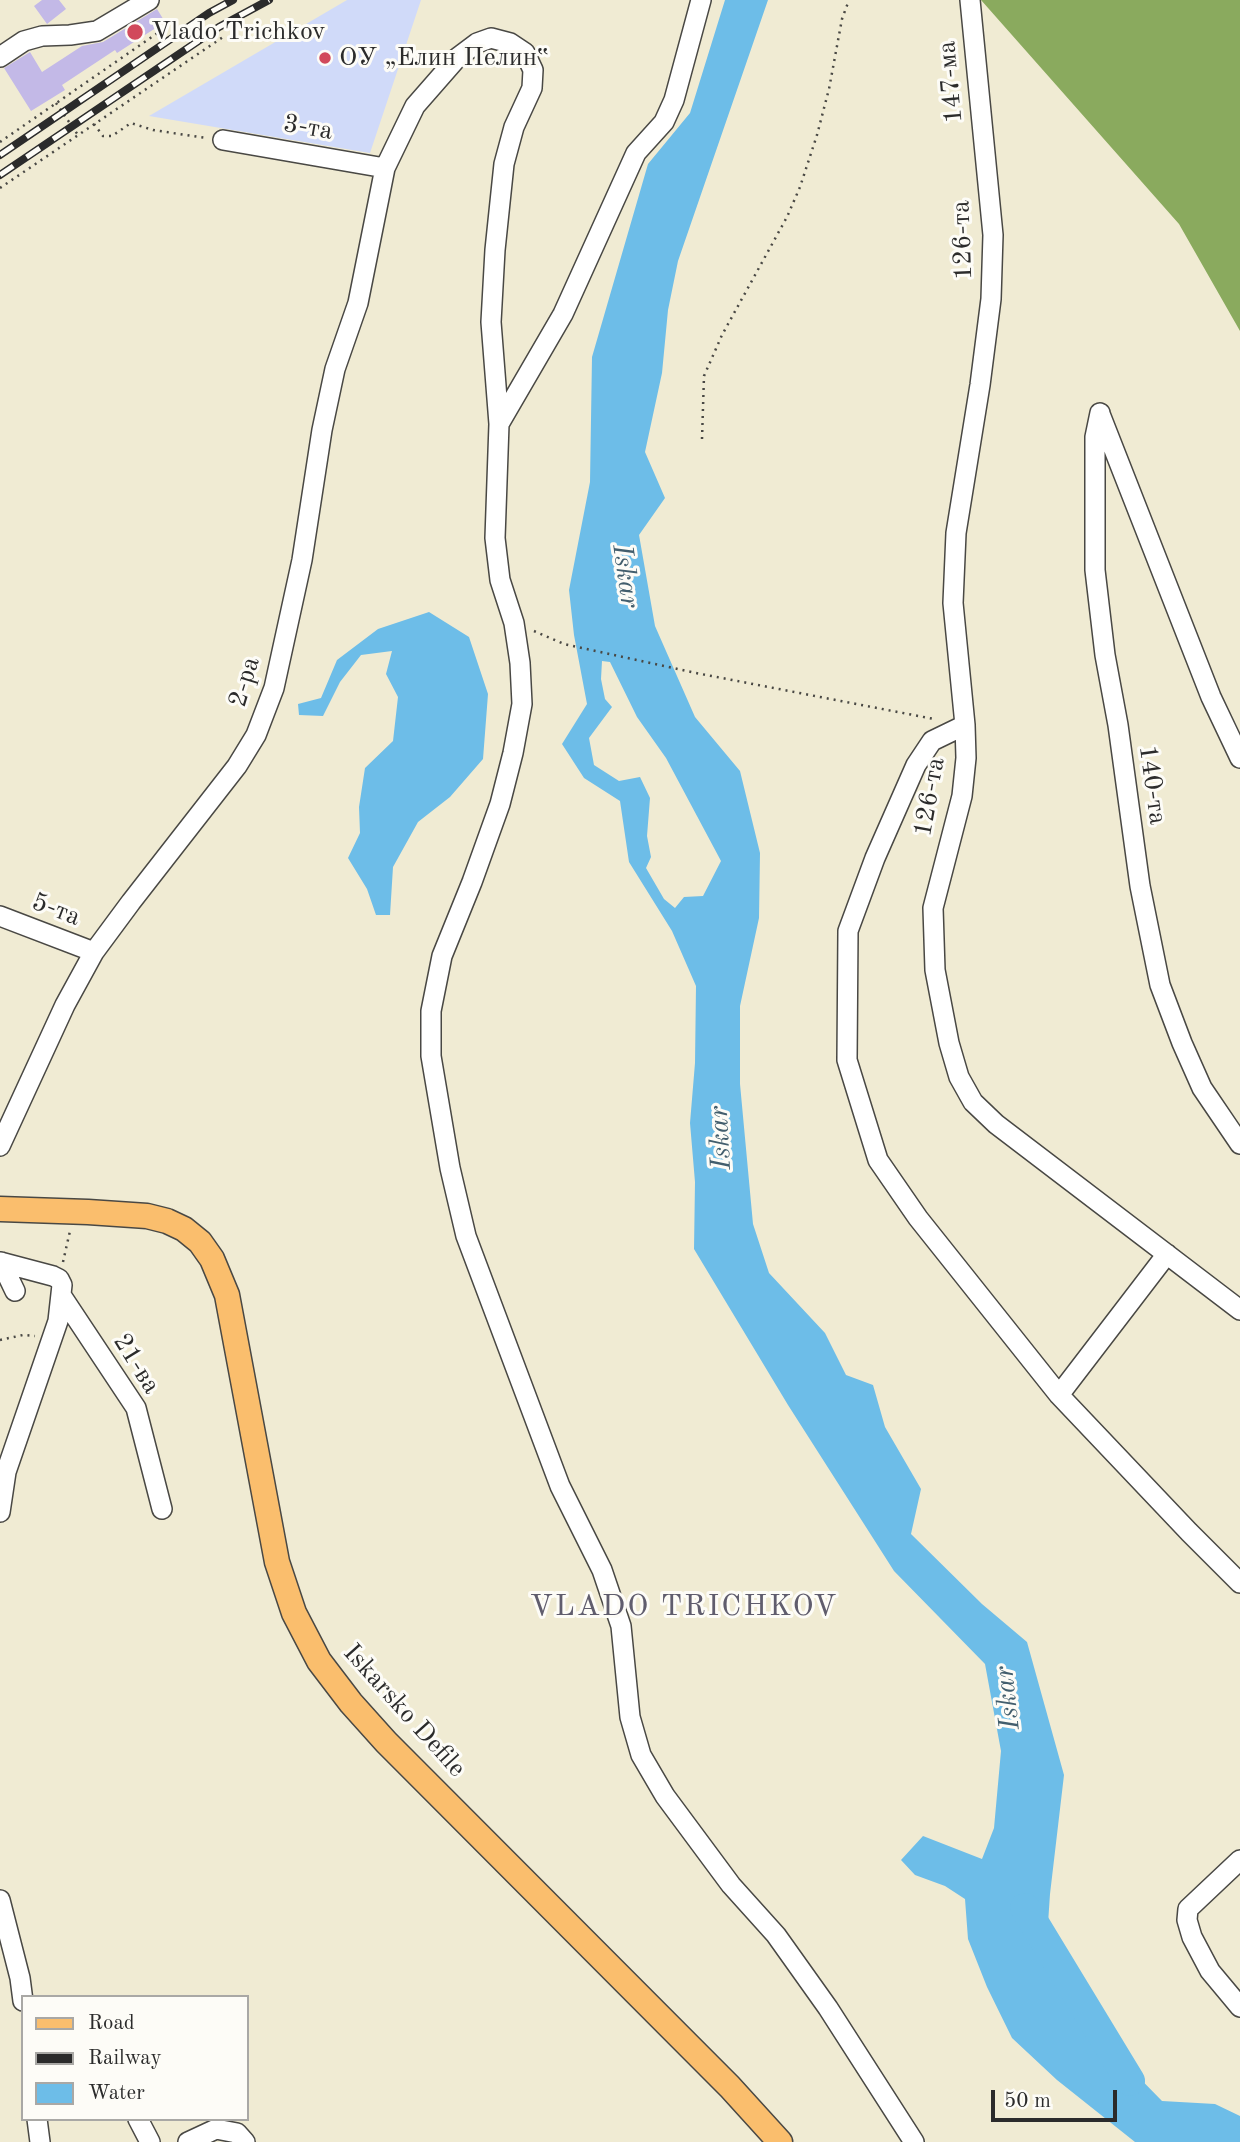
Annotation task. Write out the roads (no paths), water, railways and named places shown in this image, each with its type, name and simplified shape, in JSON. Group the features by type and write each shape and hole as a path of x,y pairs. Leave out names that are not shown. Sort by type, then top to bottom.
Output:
{"main road":[{"name":"Iskarsko Defile","path":"0,1209 128,1214 167,1221 200,1242 212,1259 227,1295 277,1562 294,1613 319,1661 351,1703 386,1742 730,2087 780,2142"}],"street":[{"path":"0,57 24,41 97,31 149,0"},
{"path":"701,0 674,100 664,122 636,153 563,314 499,424 495,538 500,580 514,622 522,704 513,753 495,817 442,956 431,1011 431,1056 450,1168 466,1236 560,1486 602,1570 621,1626 631,1717 641,1755 665,1796 731,1885 776,1935 821,1998 914,2142"},
{"name":"147-ма","path":"970,0 985,159"},
{"name":"2-ра","path":"0,1146 65,1005 94,952 237,766 256,735 269,700 303,560 322,430 335,369 358,303 385,168 415,106 457,58 477,43 491,38 510,43 525,53 533,70 532,88 514,127 504,164 495,250 491,321 499,424"},
{"name":"3-та","path":"223,140 385,168"},
{"name":"126-та","path":"985,159 993,235 991,299 956,533 953,603 966,758 962,796 933,908 935,970 949,1042 959,1076 973,1102 996,1124 1240,1310"},
{"name":"140-та","path":"1240,758 1211,697 1100,414 1095,437 1095,570 1140,886 1160,985 1182,1043 1202,1088 1240,1144"},
{"path":"965,725 932,741 916,765 875,858 848,931 847,1060 878,1160 918,1218 1059,1395 1240,1583"},
{"name":"5-та","path":"0,916 94,952"},
{"path":"1059,1395 1167,1254"},
{"path":"0,1262 53,1276 60,1287 58,1321 3,1473 0,1512"},
{"path":"0,1262 15,1291"},
{"name":"21-ва","path":"60,1287 136,1408 162,1509"},
{"path":"1240,1860 1188,1909 1187,1920 1192,1937 1210,1970 1240,2007"},
{"path":"0,1900 22,1995"},
{"path":"20,1978 35,1995"},
{"path":"37,2121 40,2142"},
{"path":"139,2121 150,2142"},
{"path":"188,2142 216,2129 237,2133 245,2142"}],"water":[{"path":"725,0 768,0 678,261 668,310 662,373 645,452 665,498 639,535 655,626 695,717 740,771 760,853 759,918 740,1006 740,1084 753,1224 769,1273 825,1333 846,1375 873,1385 885,1427 921,1489 911,1534 982,1604 1027,1642 1064,1775 1050,1894 1045,1968 1070,2007 1162,2101 1215,2104 1240,2116 1240,2142 1135,2142 1057,2080 1012,2038 987,1987 968,1939 965,1899 945,1886 915,1875 901,1860 923,1836 982,1859 994,1828 1001,1751 985,1664 894,1571 788,1405 694,1249 695,1182 690,1123 695,1063 696,986 672,931 629,862 620,801 584,778 562,744 587,704 569,590 590,482 592,357 648,164 690,113","holes":["602,661 610,662 637,717 666,758 721,861 703,896 684,897 675,908 664,899 646,868 651,857 647,836 650,798 640,777 619,781 594,765 589,738 612,707 605,699 601,679"]},
{"path":"429,612 469,637 488,694 483,759 450,797 418,822 393,867 390,915 376,915 367,889 348,858 360,833 359,807 365,768 393,741 398,697 386,674 392,651 361,655 340,682 323,716 299,715 298,704 321,698 337,660 378,629"}],"waterway":[{"name":"Iskar","path":"1025,1908 1130,2081"}],"railway":[{"path":"0,155 209,13 233,0"},
{"path":"0,175 219,27 269,0"}],"place":[{"name":"Vlado Trichkov","path":"135,32"},
{"name":"ОУ „Елин Пелин‟","path":"325,58"}],"district":[{"name":"VLADO TRICHKOV","path":"684,1607"}]}
